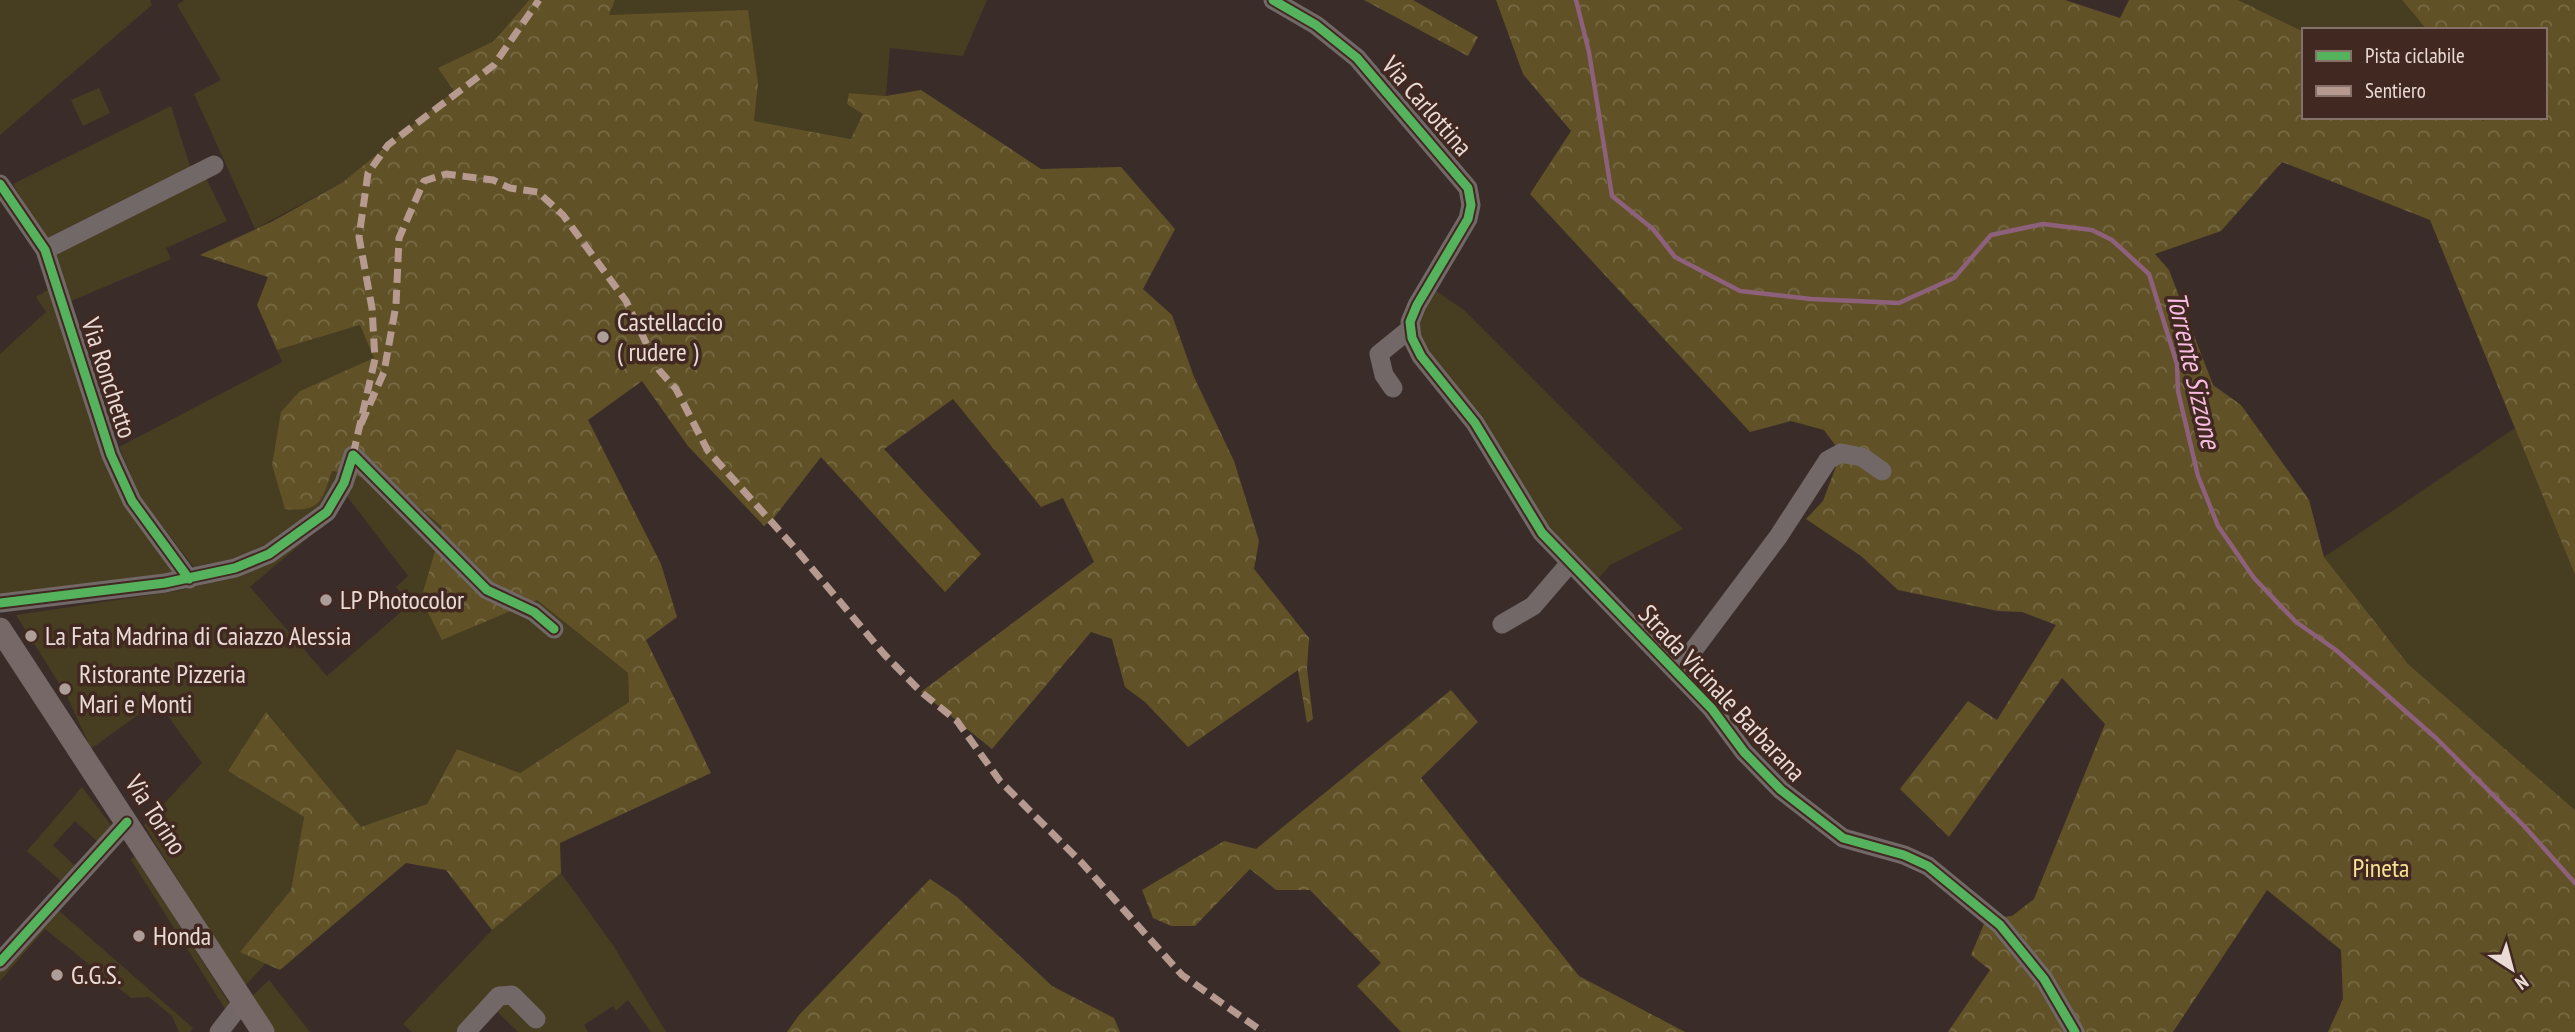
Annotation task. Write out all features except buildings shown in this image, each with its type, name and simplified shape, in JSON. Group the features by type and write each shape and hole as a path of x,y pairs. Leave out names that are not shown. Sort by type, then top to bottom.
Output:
{"main road":[{"name":"Via Torino","path":"0,629 263,1032"}],"street":[{"name":"Via Carlottina","path":"1273,0 1316,25 1357,58 1468,188 1471,205 1468,219 1417,305 1411,328"},
{"path":"45,250 214,165"},
{"name":"Via Ronchetto","path":"0,184 45,250 116,467 132,501 188,579"},
{"path":"1393,388 1384,375 1379,354 1411,328"},
{"name":"Strada Vicinale Barbarana","path":"1411,328 1421,356 1475,423 1542,533 1712,709 1744,752 1781,790 1843,838 1904,855 1928,866 2000,925 2044,979 2075,1032"},
{"path":"1677,672 1778,537 1828,460 1842,453 1862,457 1882,471"},
{"path":"0,603 188,579 235,568 269,554 327,512 344,483 353,455 487,590 534,612 554,629"},
{"path":"1502,624 1533,606 1570,563"},
{"path":"0,962 127,822"},
{"path":"466,1032 499,996 512,995 536,1019"},
{"path":"219,1032 243,1001"}],"shaded area":[{"path":"0,0 150,0 152,5 0,135"},
{"path":"184,0 529,0 494,41 439,68 454,91 343,182 255,229 194,94 221,80 177,5"},
{"path":"615,0 987,0 963,56 890,48 886,96 849,93 863,114 852,139 754,121 758,84 609,15"},
{"path":"2238,0 2402,0 2425,28 2302,28 2302,31"},
{"path":"99,88 110,113 83,126 71,100"},
{"path":"171,106 191,169 46,241 13,184"},
{"path":"206,178 227,221 166,248 171,259 71,301 52,251"},
{"path":"1427,285 1464,310 1683,529 1610,565 1591,587 1421,356 1417,305"},
{"path":"51,288 103,454 177,575 0,596 0,354 46,312 36,297"},
{"path":"360,325 375,359 300,391 332,471 366,478 392,490 416,505 442,527 422,599 537,600 628,673 629,702 520,773 457,749 427,804 361,828 267,713 228,771 304,817 291,890 241,951 267,962 244,987 144,825 202,763 157,701 91,749 67,696 16,615 177,591 214,582 309,537 250,587 327,676 409,605 396,587 408,576 346,495 265,549 197,571 141,499 119,447 282,362 277,350"},
{"path":"2515,428 2575,575 2575,810 2408,664 2324,557"},
{"path":"82,787 111,825 99,843 75,821 53,845 77,868 63,883 27,851"},
{"path":"135,856 231,1006 227,1012 131,860"},
{"path":"561,873 613,945 666,1032 651,1032 628,1000 616,1011 613,1006 584,1025 588,1032 518,1032 485,1000 455,1032 412,1032 403,1024 492,930"},
{"path":"57,909 193,1028 190,1032 179,1032 172,1016 149,997 131,998 45,929 0,981 0,969"},
{"path":"269,980 310,1032 271,1032 248,1000"}],"green space":[{"path":"529,0 615,0 609,15 748,10 758,84 754,121 851,139 863,114 847,104 849,93 886,96 921,90 1041,169 1121,167 1175,229 1143,289 1172,315 1194,377 1234,461 1259,541 1254,569 1309,638 1307,668 1313,719 1307,723 1298,670 1188,747 1145,702 1125,687 1112,639 1091,632 992,749 921,692 1094,562 1063,498 1041,507 953,399 884,449 981,554 945,592 821,457 773,519 764,526 688,446 642,381 588,420 661,564 677,617 646,640 711,773 560,843 561,873 492,930 446,870 406,863 280,970 240,952 291,890 304,817 228,771 266,712 361,827 427,804 457,749 520,773 629,702 628,673 537,600 442,640 421,599 442,527 416,505 392,490 366,478 332,471 318,503 306,509 285,509 272,465 281,412 300,391 374,358 360,325 277,350 257,305 268,277 200,255 273,221 343,182 454,91 438,68 494,41"},
{"path":"1364,0 1413,0 1478,37 1468,56"},
{"name":"Pineta","path":"1496,0 2065,0 2120,18 2129,0 2238,0 2302,31 2302,119 2547,119 2547,28 2425,28 2402,0 2575,0 2575,575 2430,220 2282,162 2221,231 2155,254 2169,270 2213,385 2241,405 2309,500 2324,557 2408,664 2575,810 2575,1032 2328,1032 2343,999 2341,950 2267,890 2173,1032 1948,1032 1990,970 1971,955 1986,919 2012,916 2034,899 2105,724 2062,678 1949,837 1900,789 1968,701 1997,720 2056,625 2022,612 1998,611 1898,590 1861,556 1806,519 1823,501 1841,453 1824,430 1791,421 1750,432 1530,194 1571,131 1523,74"},
{"path":"1451,690 1478,722 1421,778 1579,976 1685,1032 1401,1032 1357,986 1381,963 1310,890 1276,890 1250,869 1195,926 1171,926 1153,918 1142,890 1224,841 1256,849"},
{"path":"930,879 957,897 1052,986 1114,1018 1120,1032 787,1032 799,1015"}],"waterway":[{"name":"Torrente Sizzone","path":"1576,0 1589,52 1612,196 1653,229 1675,257 1740,291 1811,299 1899,303 1954,278 1991,235 2043,224 2092,230 2112,240 2149,274 2177,364 2178,391 2198,476 2218,526 2254,578 2296,622 2336,650 2437,739 2524,826 2575,883"}],"marked path":[{"path":"353,455 375,359 372,308 359,237 368,173 388,145 494,65 539,0"},
{"path":"361,424 384,372 396,305 399,238 424,181 446,174 493,180 510,188 538,192 563,215 626,301 659,370 676,389 708,451 884,654 921,692 957,721 1000,781 1082,863 1182,975 1263,1032"}],"cycle path":[{"path":"1273,0 1316,25 1357,58 1468,188 1471,205 1468,219 1417,305 1410,322 1412,338 1421,356 1475,423 1542,533 1712,709 1744,752 1781,790 1843,838 1904,855 1928,866 2000,925 2044,979 2075,1032"},
{"path":"0,184 45,250 111,455 132,501 189,579"},
{"path":"0,603 165,583 235,568 269,554 327,512 344,483 353,455 487,590 534,612 554,629"},
{"path":"0,962 127,822"}],"place":[{"name":"Castellaccio ( rudere )","path":"603,337"},
{"name":"LP Photocolor","path":"326,600"},
{"name":"La Fata Madrina di Caiazzo Alessia","path":"31,636"},
{"name":"Ristorante Pizzeria Mari e Monti","path":"65,689"},
{"name":"Honda","path":"139,936"},
{"name":"G.G.S.","path":"57,975"}]}
